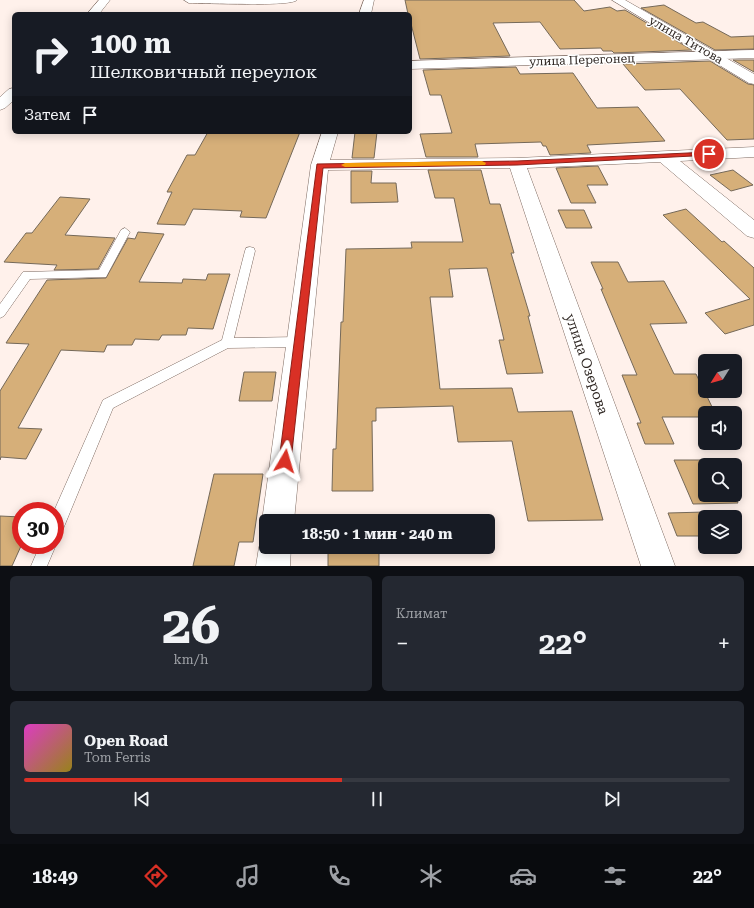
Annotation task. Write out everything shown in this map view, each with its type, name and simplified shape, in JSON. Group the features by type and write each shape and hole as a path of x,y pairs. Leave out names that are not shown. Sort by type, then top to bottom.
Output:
{"street":[{"path":"94,12 106,0"},
{"path":"189,0 292,0"},
{"path":"366,12 369,0"},
{"name":"улица Титова","path":"617,0 754,80"},
{"name":"улица Перегонец","path":"412,65 754,54"},
{"path":"0,105 12,94"},
{"path":"279,514 320,165 329,134"},
{"path":"320,165 517,163 754,152"},
{"path":"664,156 754,231"},
{"name":"улица Озерова","path":"517,163 658,566"},
{"path":"273,566 274,554"}],"lane":[{"path":"0,313 27,274 102,274 125,232"},
{"path":"227,343 250,251"},
{"path":"64,507 108,404 227,343 299,342"},
{"path":"39,566 44,554"}],"building":[{"path":"405,0 574,0 584,11 610,7 617,11 625,10 692,50 614,53 612,51 603,51 601,48 560,49 540,22 493,23 510,56 420,59 412,28 412,12 408,12"},
{"path":"664,5 696,23 703,22 731,37 754,36 754,49 715,50 641,8"},
{"path":"733,60 754,60 754,72"},
{"path":"710,61 748,84 754,85 754,139 727,140 680,89 645,90 623,64"},
{"path":"516,67 520,74 573,73 597,108 638,107 665,141 587,145 591,153 550,155 546,146 543,146 541,142 475,144 478,157 426,157 420,134 452,133 441,95 430,95 423,70"},
{"path":"207,134 299,134 266,218 240,217 242,211 193,209 185,225 157,224 172,192 167,192 187,155 195,155"},
{"path":"355,134 377,134 374,158 352,158"},
{"path":"598,166 608,185 587,185 596,203 571,203 556,168"},
{"path":"428,170 481,170 490,204 500,204 514,253 511,253 530,316 528,316 543,373 507,374 499,340 504,340 487,268 449,269 453,297 430,297 440,389 512,388 518,412 572,411 603,520 528,521 512,441 458,442 453,406 376,408 376,421 372,421 373,491 332,491 333,449 336,449 341,322 343,322 346,249 412,248 411,242 463,242 454,198 435,198"},
{"path":"733,170 753,185 731,191 710,175"},
{"path":"351,171 372,171 371,183 396,183 398,202 351,203"},
{"path":"60,197 90,199 65,235 115,238 98,269 54,270 57,265 4,262 26,233 32,233"},
{"path":"686,209 722,242 724,241 754,268 754,325 725,334 705,313 750,299 663,215"},
{"path":"558,210 584,210 592,228 566,228"},
{"path":"138,232 164,234 139,282 182,283 183,279 206,280 208,274 230,274 213,329 188,328 186,335 162,335 159,340 135,339 132,345 107,345 104,352 61,350 18,428 42,429 26,459 1,457 0,460 0,391 29,344 6,343 47,280 106,278 128,238 135,239"},
{"path":"591,262 618,262 628,282 664,281 687,323 650,324 674,374 696,374 698,378 698,398 708,398 712,406 698,406 698,417 662,417 674,444 645,444 637,423 641,423 622,375 637,375 601,289 603,289"},
{"path":"244,372 276,372 272,401 239,401"},
{"path":"674,460 698,460 698,502 738,503 693,504"},
{"path":"214,474 263,474 253,542 239,542 234,566 193,566"},
{"path":"698,512 698,536 677,536 668,513"},
{"path":"0,516 12,517 12,554 17,554 12,566 0,566"},
{"path":"328,554 379,554 379,566 328,566"}],"slow traffic":[{"path":"345,165 482,163"}],"route":[{"path":"285,461 320,165 517,163 709,154"}]}
